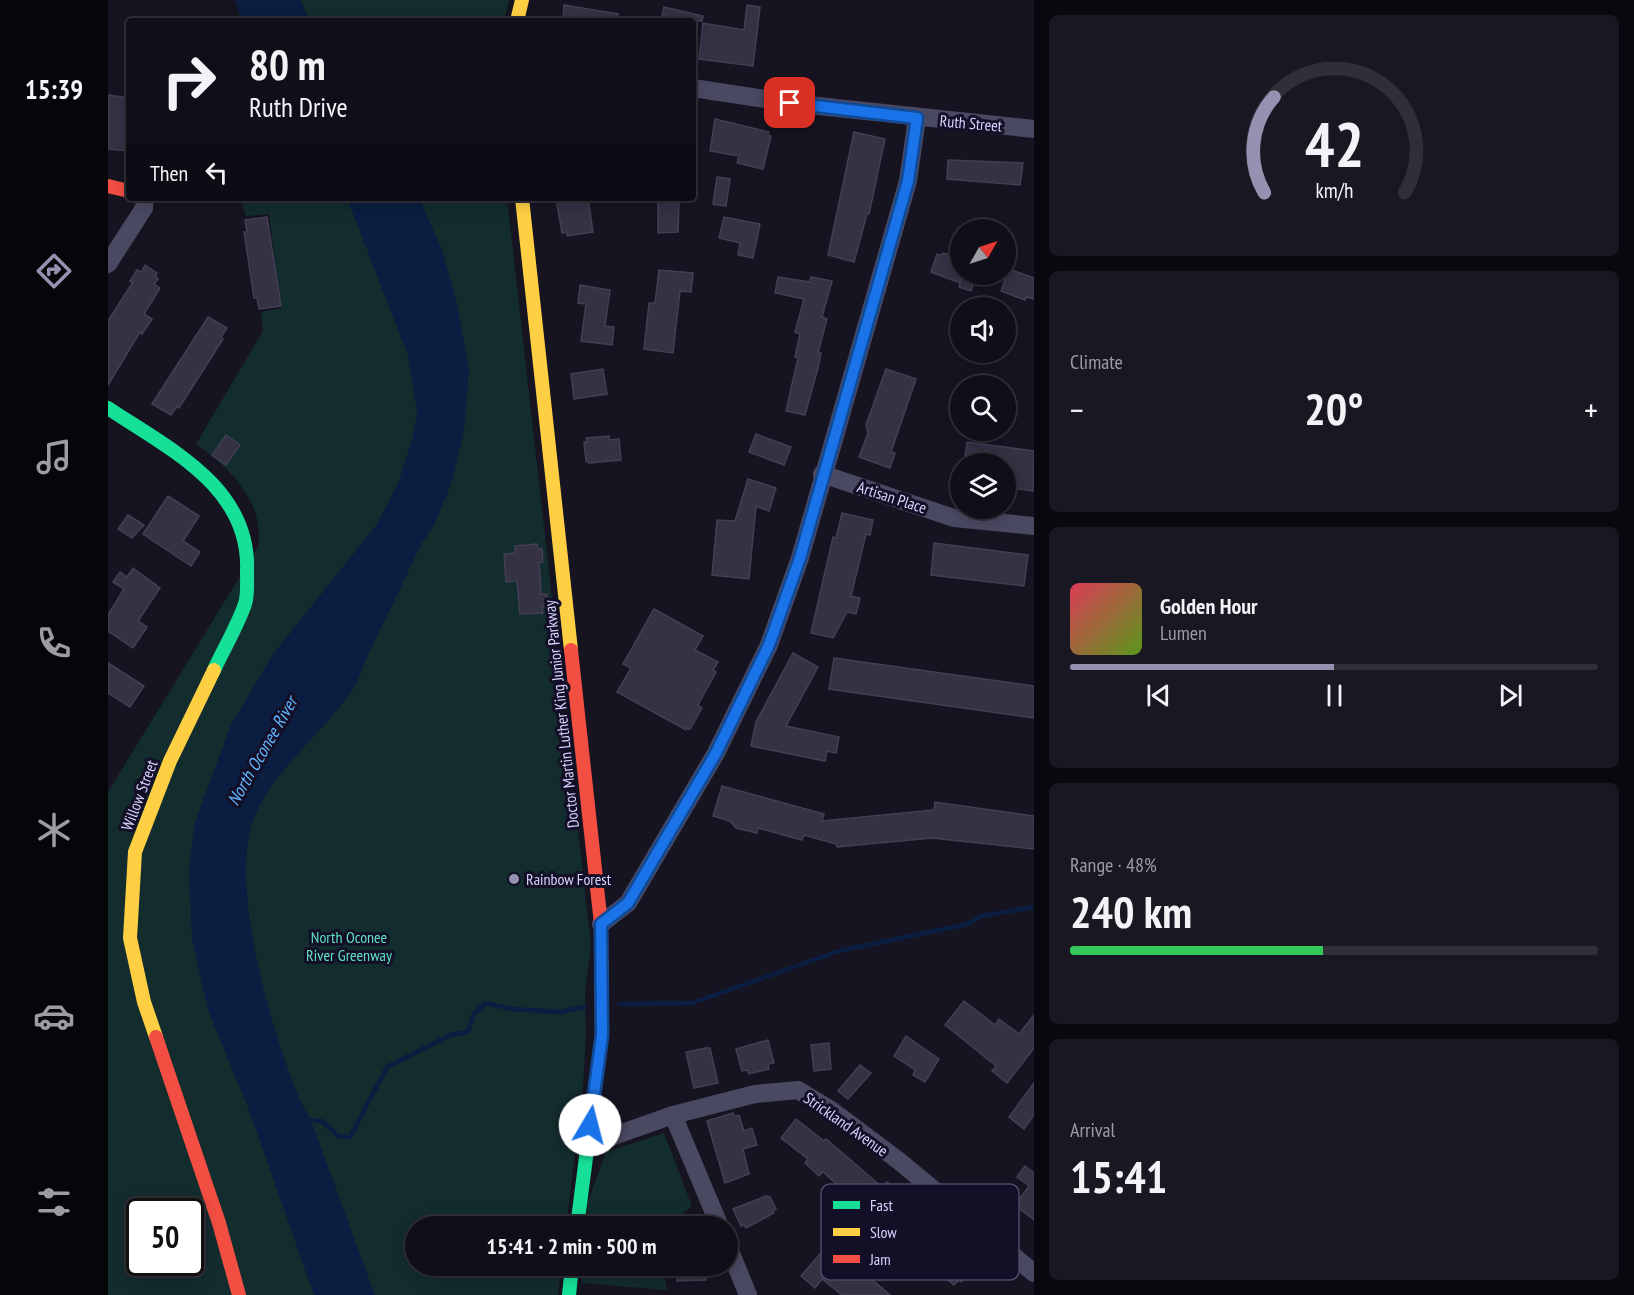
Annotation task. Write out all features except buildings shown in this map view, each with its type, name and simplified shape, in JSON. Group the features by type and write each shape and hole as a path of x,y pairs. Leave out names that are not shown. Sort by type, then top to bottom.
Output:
{"main road":[{"path":"519,18 522,0"},
{"path":"108,186 126,190"},
{"name":"Doctor Martin Luther King Junior Parkway","path":"522,201 601,924 602,1035 578,1216"},
{"name":"Willow Street","path":"108,408 203,472 231,504 243,533 248,555 246,602 170,761 135,852 130,938 144,1002 219,1223 239,1295"},
{"path":"569,1295 571,1276"}],"street":[{"name":"Ruth Street","path":"696,88 790,103 1034,129"},
{"path":"601,924 628,903 716,753 769,645 800,558 822,474 908,181 917,118"},
{"path":"108,264 144,207 145,201"},
{"name":"Artisan Place","path":"822,474 954,518 1034,526"},
{"name":"Strickland Avenue","path":"588,1145 673,1115 755,1094 798,1090 831,1110 928,1184"},
{"path":"673,1115 715,1216"},
{"name":"Strickland Avenue","path":"1019,1256 1031,1265"},
{"path":"738,1270 748,1295"}],"green space":[{"path":"300,0 509,0 505,18 309,18"},
{"name":"North Oconee River Greenway","path":"241,201 507,201 591,945 585,993 586,1035 583,1086 567,1216 405,1216 405,1276 560,1276 558,1295 108,1295 108,792 258,547 259,530 256,515 242,487 221,464 196,444 263,331 261,312 281,308 269,214 246,216"},
{"path":"664,1133 692,1206 680,1216 586,1216 587,1204 606,1152"},
{"path":"582,1276 665,1276 667,1290 582,1283"}],"water":[{"path":"235,0 300,0 309,18 241,18"},
{"name":"North Oconee River","path":"348,201 420,201 442,250 457,304 469,369 464,431 451,485 433,527 421,544 354,688 273,784 254,818 247,847 246,881 250,919 266,999 288,1070 313,1126 375,1295 314,1295 249,1110 208,1010 192,940 189,869 195,822 231,725 273,654 377,524 399,481 413,436 417,412 408,356"}],"waterway":[{"path":"619,1004 692,1003 839,951 968,924 982,916 1034,907"},
{"path":"307,1120 322,1121 339,1137 350,1137 387,1067 450,1035 468,1032 474,1013 486,1003 512,1009 561,1012 584,1007"}],"traffic: fast":[{"path":"108,408 180,455 221,494 236,516 245,542 247,597 214,670"},
{"path":"578,1216 588,1142"},
{"path":"569,1295 571,1276"}],"traffic: slow":[{"path":"518,18 522,0"},
{"path":"522,201 571,650"},
{"path":"156,1037 144,1002 130,938 135,852 170,761 214,670"}],"traffic: jam":[{"path":"108,186 126,190"},
{"path":"571,650 601,924 602,1035 588,1142"},
{"path":"156,1037 219,1223 239,1295"}],"place":[{"name":"Rainbow Forest","path":"514,879"}],"route":[{"path":"590,1125 602,1035 601,924 628,903 716,753 769,645 800,558 854,361 908,181 917,118 790,103"}]}
